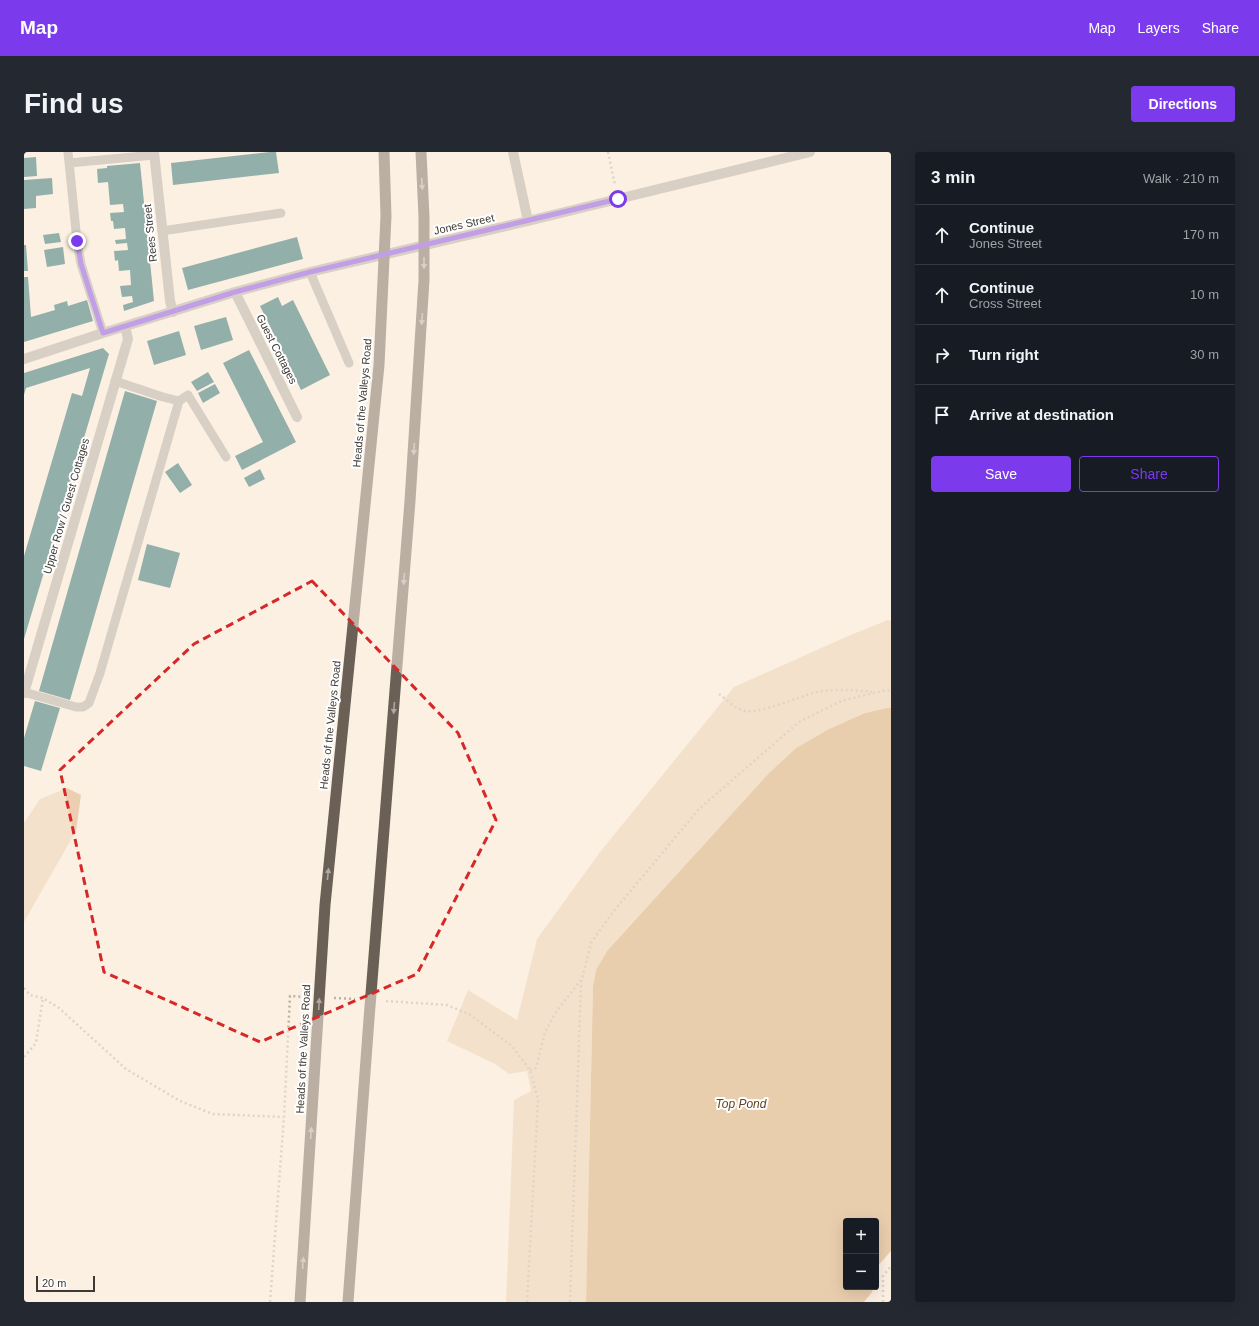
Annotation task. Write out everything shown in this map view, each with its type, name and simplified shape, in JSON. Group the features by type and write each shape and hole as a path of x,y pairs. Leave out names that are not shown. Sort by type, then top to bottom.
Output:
{"highway":[{"name":"Heads of the Valleys Road","path":"300,1302 325,905 379,365 384,291 386,216 384,152"},
{"path":"348,1302 410,501 424,280 424,217 421,152"}],"street":[{"path":"513,152 528,221"},
{"name":"Jones Street","path":"24,359 235,292 310,272 528,221 810,152"},
{"name":"Rees Street","path":"154,154 170,301 173,312"},
{"name":"Guest Cottages","path":"235,292 298,417"},
{"name":"Upper Row / Guest Cottages","path":"24,693 128,339 125,326"}],"lane":[{"path":"68,152 77,241 81,264 103,333"},
{"path":"69,164 154,154"},
{"path":"162,231 281,213"},
{"path":"310,272 349,363"},
{"path":"115,381 179,401"},
{"path":"24,693 76,707 83,707 89,703 100,673 179,401 188,395 226,458"}],"path":[{"path":"608,152 615,184"},
{"path":"718,694 744,711 757,710 815,693 848,689 874,692"},
{"path":"570,1302 581,983 591,942 613,912 699,809 799,722 841,701 874,692 886,690 891,691"},
{"path":"530,1070 536,1068 545,1032 556,1012 582,978"},
{"path":"24,988 30,995 43,998 59,1008 126,1069 180,1101 213,1114 284,1117"},
{"path":"270,1302 284,1117 290,996 306,997"},
{"path":"24,1057 36,1043 43,998"},
{"path":"329,998 360,1000"},
{"path":"384,1001 447,1006 468,1014 512,1046 530,1070 538,1100 528,1302"},
{"path":"883,1302 883,1276 891,1266"}],"highlighted area":[{"path":"312,581 458,733 496,820 417,974 260,1042 104,972 60,770 194,644"}],"shaded area":[{"path":"888,620 891,621 891,708 865,713 829,729 796,748 769,773 607,951 596,970 593,986 586,1302 506,1302 514,1100 531,1091 527,1071 509,1074 495,1064 447,1041 468,990 517,1020 537,939 600,852 734,687 848,636"},
{"path":"67,788 81,795 76,831 24,922 24,823 40,799"}],"water":[{"name":"Top Pond","path":"891,708 891,1251 879,1265 879,1218 843,1218 843,1290 872,1290 872,1292 864,1302 586,1302 593,986 596,970 607,951 769,773 796,748 829,729 865,713"}],"building":[{"path":"276,152 279,173 173,185 171,163"},
{"path":"36,157 37,176 24,177 24,158"},
{"path":"140,163 154,301 124,311 123,305 133,302 132,296 122,297 120,286 131,285 130,270 119,271 118,260 115,261 114,251 128,250 127,243 116,244 115,240 126,239 125,228 114,229 110,213 124,212 123,204 110,205 108,182 98,183 97,169 107,168 107,166"},
{"path":"52,178 53,194 36,196 36,208 24,209 24,180"},
{"path":"59,233 61,242 45,244 43,235"},
{"path":"297,237 303,259 188,290 182,268"},
{"path":"24,245 26,245 28,271 24,271"},
{"path":"63,247 65,264 47,267 44,250"},
{"path":"24,277 28,277 31,317 55,310 54,305 67,301 68,306 87,300 93,321 24,342"},
{"path":"278,297 282,306 293,300 330,375 301,390 260,306"},
{"path":"226,317 233,340 201,350 194,326"},
{"path":"179,331 186,355 154,365 147,341"},
{"path":"103,348 109,354 24,639 24,556 72,393 82,396 90,368 26,388 24,395 24,373"},
{"path":"249,350 296,442 242,470 235,456 263,442 223,363"},
{"path":"208,372 214,382 197,391 191,382"},
{"path":"215,384 220,393 203,403 198,393"},
{"path":"125,391 157,401 70,700 39,691"},
{"path":"178,463 192,485 180,493 165,472"},
{"path":"260,469 265,479 249,487 244,478"},
{"path":"147,544 180,553 170,588 138,580"},
{"path":"35,701 60,708 41,771 24,766 24,738"}],"route":[{"path":"77,241 81,264 103,333 235,292 310,272 618,199"}]}
